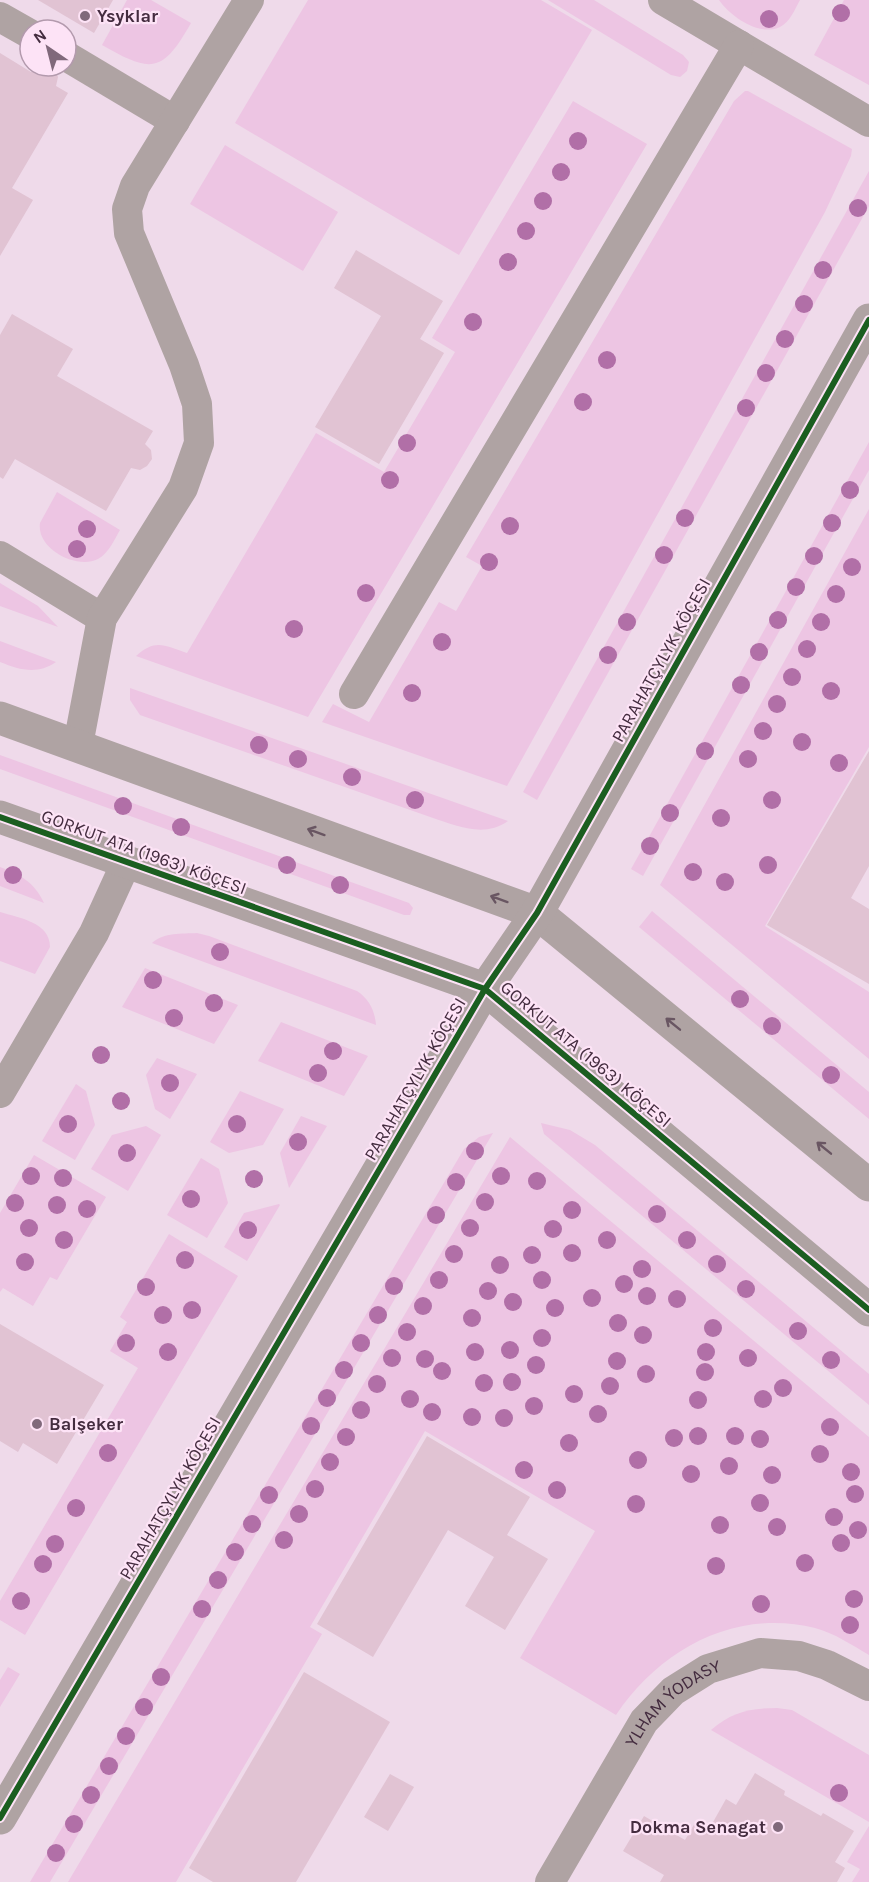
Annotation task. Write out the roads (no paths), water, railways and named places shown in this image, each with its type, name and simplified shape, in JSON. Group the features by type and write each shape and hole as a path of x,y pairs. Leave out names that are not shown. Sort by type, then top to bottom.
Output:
{"street":[{"name":"PARAHATÇYLYK KÖÇESI","path":"0,1818 485,989 537,913 869,320"},
{"path":"0,718 537,913 869,1185"},
{"name":"GORKUT ATA (1963) KÖÇESI","path":"0,817 485,989 869,1310"}],"lane":[{"path":"78,745 102,618 183,489 198,443 197,405 184,365 129,233 127,209 135,186 249,0"},
{"path":"663,0 869,122"},
{"path":"0,17 18,27"},
{"path":"354,694 739,45"},
{"path":"78,63 175,121"},
{"path":"0,556 102,618"},
{"path":"0,1093 94,933 126,863"},
{"name":"YLHAM ÝODASY","path":"550,1882 644,1721 673,1691 708,1669 760,1653 799,1656 827,1665 869,1686"}],"place":[{"name":"Ysyklar","path":"85,16"},
{"name":"Balşeker","path":"37,1424"},
{"name":"Dokma Senagat","path":"778,1827"}]}
